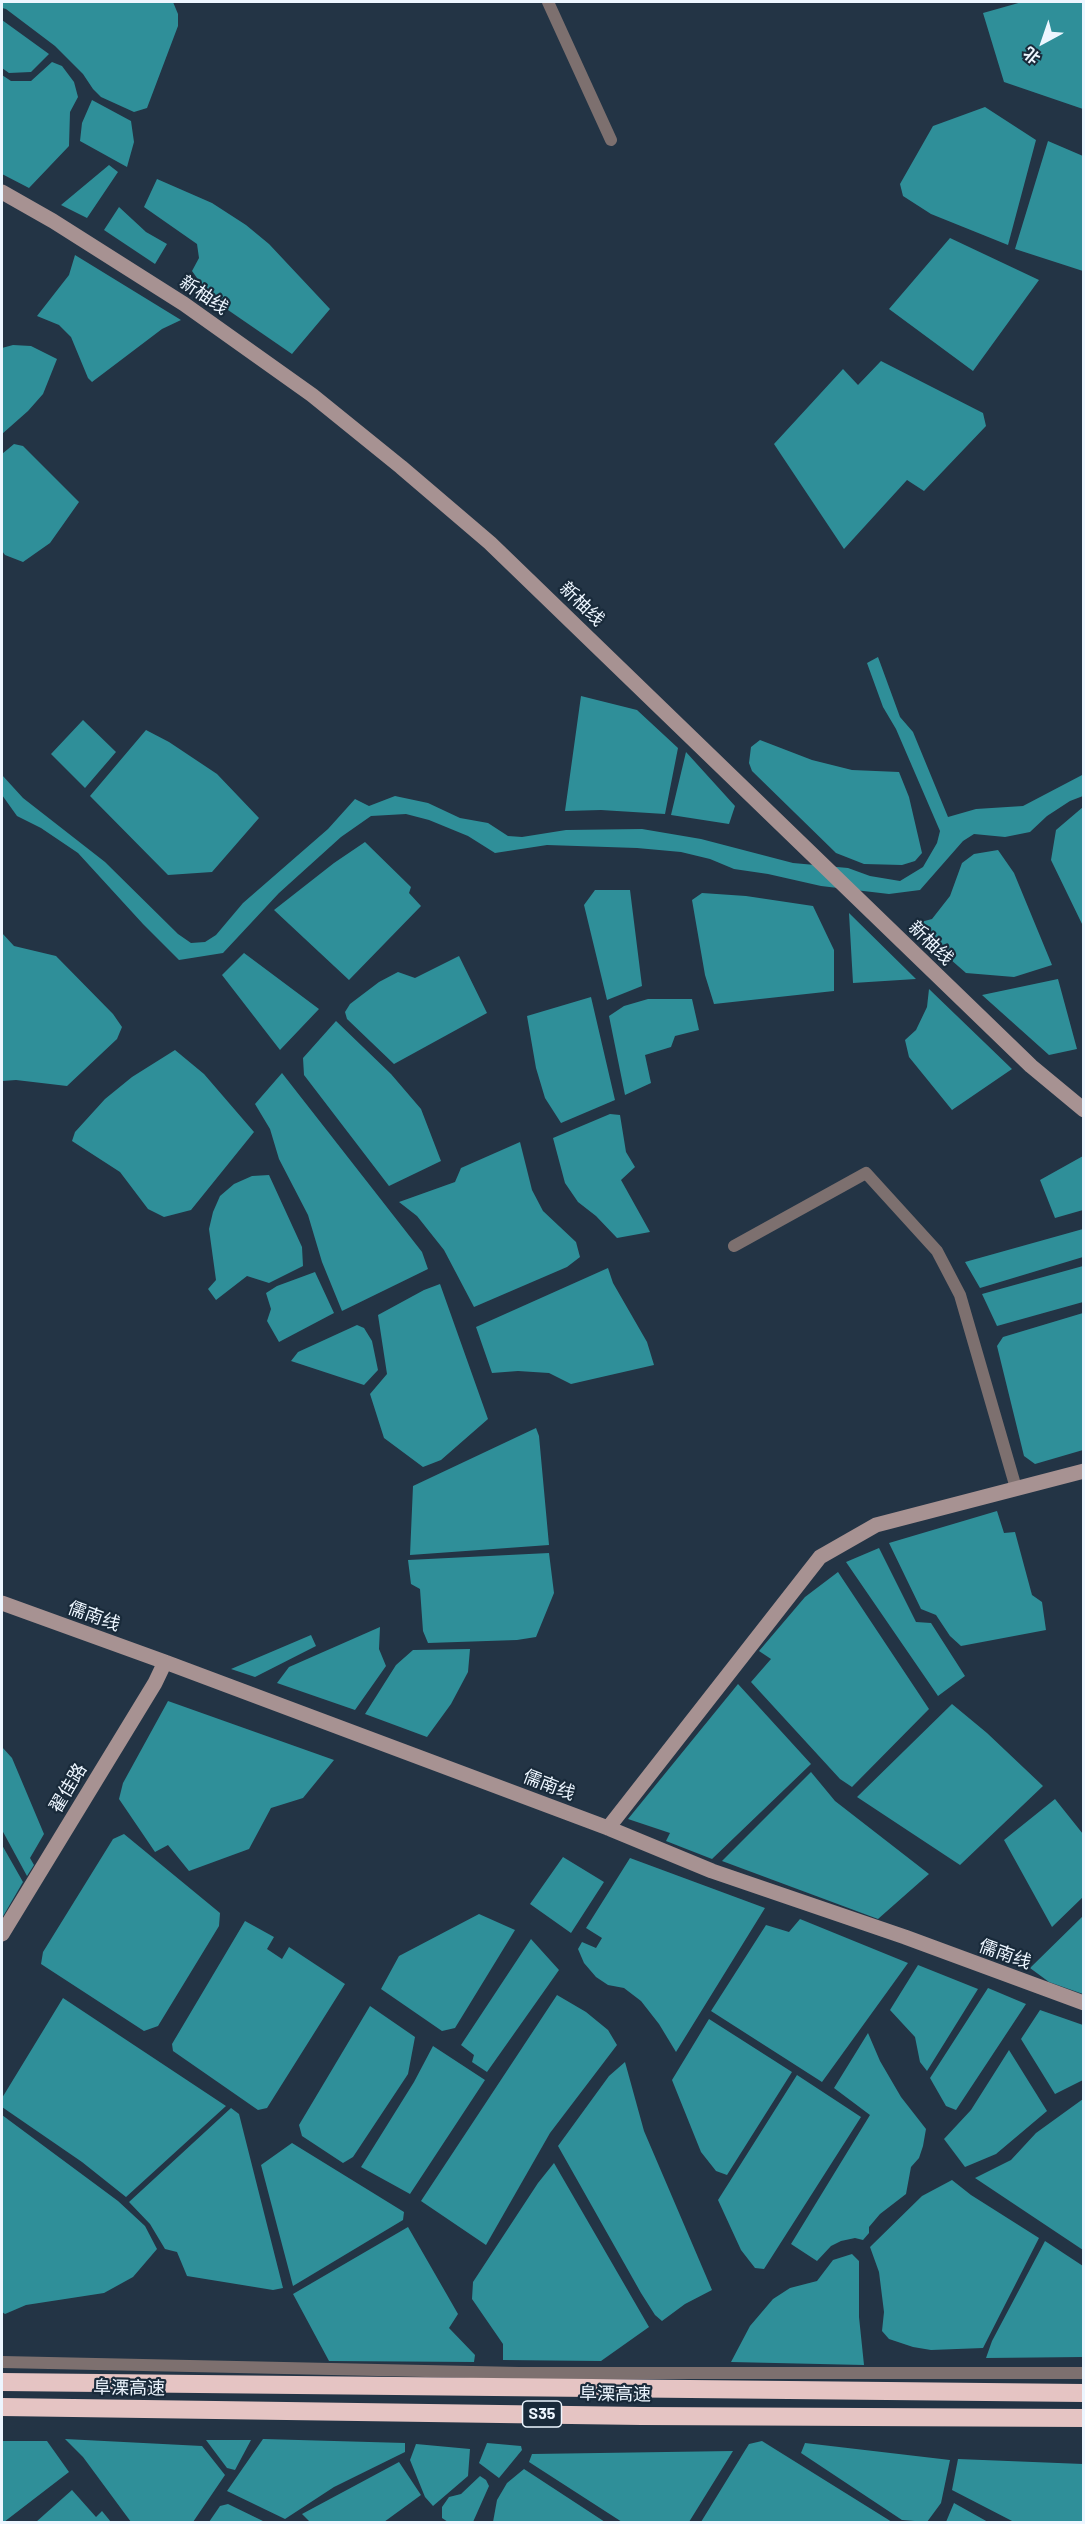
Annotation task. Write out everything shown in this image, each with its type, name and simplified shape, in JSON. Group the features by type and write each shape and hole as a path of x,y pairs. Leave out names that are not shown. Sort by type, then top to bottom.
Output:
{"highway":[{"name":"阜溧高速","path":"2,2382 1083,2393"},
{"name":"阜溧高速","path":"2,2407 642,2416 1083,2418"}],"street":[{"path":"548,2 611,140"},
{"name":"新柚线","path":"2,192 53,221 184,304 312,395 410,475 490,543 1031,1066 1083,1110"},
{"path":"734,1246 866,1173 937,1251 960,1295 1016,1488"},
{"path":"608,1828 820,1557 876,1525 1083,1471"},
{"name":"儒南线","path":"2,1603 608,1828 712,1871 905,1937 1083,2003"},
{"name":"翟佳路","path":"2,1934 155,1683 165,1662"},
{"path":"2,2362 530,2373 1083,2373"}],"shaded area":[{"path":"2,2 173,2 178,14 178,26 147,108 134,112 101,97 83,74 55,46 2,8"},
{"path":"1022,2 1083,2 1083,109 1004,82 983,13"},
{"path":"2,20 49,54 31,72 9,73 2,68"},
{"path":"52,62 62,66 74,82 78,97 70,112 69,146 29,188 2,174 2,75 11,81 31,81"},
{"path":"92,100 131,121 134,142 127,167 80,141 82,123"},
{"path":"985,107 1036,140 1008,245 931,214 903,196 900,184 933,126"},
{"path":"1048,141 1083,156 1083,271 1015,249"},
{"path":"109,165 118,172 87,218 61,205"},
{"path":"157,179 212,203 246,225 269,244 330,309 292,354 212,299 192,271 199,258 197,244 144,207"},
{"path":"119,207 146,232 167,244 155,264 104,230"},
{"path":"950,238 1039,280 973,371 889,309"},
{"path":"75,255 181,320 162,329 92,382 88,378 71,337 59,325 37,316 69,275"},
{"path":"13,345 31,346 57,359 43,394 2,434 2,348"},
{"path":"881,361 983,413 986,426 924,491 907,480 844,549 774,444 843,369 858,385"},
{"path":"14,444 23,446 79,502 50,543 23,562 5,555 2,551 2,454"},
{"path":"878,657 900,717 913,732 948,817 976,809 1023,806 1084,774 1083,796 1070,801 1047,816 1030,832 1005,837 974,834 963,841 920,890 889,894 821,886 734,869 710,859 681,852 547,845 495,853 468,836 429,820 406,814 371,816 341,837 279,893 223,953 179,960 78,853 41,828 17,816 2,795 2,775 23,798 105,862 178,934 191,943 205,942 216,935 243,903 328,829 355,799 369,806 395,796 428,803 460,818 488,823 508,836 522,837 566,830 642,829 701,839 793,863 848,868 870,876 900,881 923,867 937,843 940,831 896,729 883,707 867,663"},
{"path":"581,696 637,710 678,748 665,814 601,810 565,811"},
{"path":"83,720 116,752 85,788 51,754"},
{"path":"146,730 169,742 217,774 259,818 212,872 168,875 90,796"},
{"path":"760,740 812,760 852,770 899,772 909,797 922,853 915,861 902,865 864,864 836,853 752,771 749,763 751,747"},
{"path":"686,752 735,806 729,824 671,815"},
{"path":"1083,807 1083,926 1051,860 1056,830"},
{"path":"365,842 411,887 409,893 421,906 349,980 274,910"},
{"path":"998,850 1014,873 1052,965 1014,977 966,973 926,938 917,923 932,919 950,896 962,863 974,854"},
{"path":"595,890 630,890 642,986 607,1000 584,905"},
{"path":"702,893 746,896 813,906 834,950 834,991 714,1004 705,975 692,900"},
{"path":"849,913 916,979 853,983"},
{"path":"2,933 14,946 56,956 113,1014 122,1027 117,1039 67,1086 16,1080 2,1081"},
{"path":"244,953 319,1009 280,1050 222,975"},
{"path":"459,956 487,1013 394,1064 347,1019 345,1012 350,1004 379,982 398,972 415,978"},
{"path":"1058,979 1077,1049 1049,1055 982,995"},
{"path":"929,989 1012,1069 952,1110 909,1057 905,1040 916,1030 927,1007"},
{"path":"591,997 615,1100 561,1123 545,1098 536,1068 527,1016"},
{"path":"648,999 692,999 699,1030 675,1036 671,1047 645,1055 651,1083 625,1095 609,1016 624,1006"},
{"path":"336,1021 391,1074 421,1109 441,1161 389,1186 304,1075 303,1058"},
{"path":"175,1050 204,1074 254,1132 191,1210 164,1217 148,1209 120,1172 72,1141 75,1132 105,1099 132,1077"},
{"path":"282,1073 422,1252 428,1269 342,1311 322,1262 308,1215 279,1159 270,1129 255,1104"},
{"path":"610,1114 620,1115 626,1152 635,1167 621,1180 650,1232 617,1238 596,1216 578,1202 565,1183 553,1138"},
{"path":"520,1142 532,1190 543,1211 576,1242 580,1257 567,1267 474,1307 444,1250 417,1216 399,1202 455,1182 461,1168"},
{"path":"1083,1156 1083,1210 1055,1218 1040,1180"},
{"path":"269,1175 302,1247 303,1266 269,1283 247,1276 216,1300 208,1289 216,1280 209,1229 213,1212 220,1196 234,1184 252,1176"},
{"path":"1083,1229 1083,1257 980,1288 965,1262"},
{"path":"1083,1266 1083,1302 997,1326 982,1294"},
{"path":"608,1268 613,1283 647,1342 654,1365 571,1384 549,1373 518,1371 492,1373 476,1327"},
{"path":"315,1272 334,1313 279,1342 267,1321 271,1309 266,1293 277,1286"},
{"path":"440,1284 488,1419 441,1460 423,1467 384,1438 370,1394 387,1374 378,1315"},
{"path":"1083,1313 1083,1450 1035,1464 1024,1456 997,1346 1003,1337"},
{"path":"357,1325 364,1328 372,1341 378,1370 364,1385 291,1361 298,1352"},
{"path":"536,1428 539,1436 549,1545 410,1555 413,1486"},
{"path":"997,1511 1004,1533 1015,1532 1032,1595 1042,1602 1046,1630 961,1646 950,1636 936,1615 921,1609 889,1543"},
{"path":"879,1548 916,1622 931,1623 965,1676 938,1696 846,1562"},
{"path":"549,1553 554,1593 536,1637 517,1640 428,1643 423,1631 420,1589 411,1584 408,1560"},
{"path":"838,1572 929,1709 852,1787 840,1779 751,1682 771,1659 759,1651 805,1597"},
{"path":"380,1627 379,1649 386,1666 355,1710 277,1683 289,1667"},
{"path":"311,1635 316,1646 255,1677 231,1669"},
{"path":"470,1649 468,1672 451,1704 427,1737 365,1714 396,1665 413,1650"},
{"path":"738,1684 811,1764 712,1859 666,1841 670,1833 628,1819"},
{"path":"168,1701 334,1760 303,1798 271,1808 249,1849 189,1871 168,1845 155,1852 119,1799 123,1783"},
{"path":"952,1704 987,1733 1043,1786 960,1865 857,1797"},
{"path":"2,1747 12,1758 44,1834 30,1858 34,1865 27,1876 2,1830"},
{"path":"811,1772 835,1801 929,1874 878,1919 722,1861"},
{"path":"1055,1799 1083,1834 1084,1896 1052,1927 1004,1840"},
{"path":"124,1834 220,1913 219,1926 158,2026 144,2031 41,1964 43,1952 113,1839"},
{"path":"2,1845 23,1882 2,1918"},
{"path":"563,1857 604,1882 571,1933 530,1904"},
{"path":"630,1858 765,1908 676,2052 659,2024 641,2001 624,1988 608,1985 596,1977 584,1963 578,1949 582,1942 596,1948 602,1938 586,1928"},
{"path":"479,1914 515,1930 455,2028 442,2031 381,1989 399,1956"},
{"path":"1083,1916 1083,1994 1049,1982 1030,1968"},
{"path":"800,1919 908,1963 822,2082 711,2011 766,1925 789,1932"},
{"path":"245,1921 274,1937 267,1949 282,1959 289,1947 345,1984 267,2108 258,2110 173,2051 172,2044"},
{"path":"531,1939 559,1970 487,2072 472,2062 474,2055 461,2045"},
{"path":"918,1965 978,1989 927,2071 920,2062 915,2037 890,2010"},
{"path":"988,1988 1026,2004 956,2110 946,2106 930,2078"},
{"path":"557,1995 586,2012 608,2030 617,2045 550,2133 486,2245 421,2201"},
{"path":"63,1998 226,2106 126,2197 82,2162 2,2107 2,2098"},
{"path":"370,2006 415,2037 408,2074 353,2157 343,2163 302,2136 299,2125"},
{"path":"1040,2010 1083,2025 1083,2080 1055,2094 1021,2039"},
{"path":"709,2019 792,2072 727,2175 716,2171 701,2152 672,2080"},
{"path":"868,2033 880,2061 901,2097 926,2129 923,2146 919,2158 911,2167 906,2194 880,2214 869,2227 869,2233 863,2240 855,2238 841,2241 831,2246 817,2261 791,2244 870,2115 834,2088"},
{"path":"433,2046 485,2080 410,2194 361,2167 414,2082"},
{"path":"1009,2050 1047,2111 996,2154 965,2167 944,2139 971,2110"},
{"path":"625,2062 644,2131 712,2290 685,2304 662,2321 655,2315 641,2293 558,2146 609,2076"},
{"path":"797,2075 861,2117 764,2269 755,2268 741,2250 718,2200"},
{"path":"1083,2099 1083,2250 975,2178 1011,2160 1036,2133"},
{"path":"231,2108 239,2114 283,2288 273,2290 187,2276 177,2252 165,2249 150,2224 129,2202"},
{"path":"2,2115 118,2201 145,2226 157,2249 133,2277 104,2293 26,2305 5,2314 2,2312"},
{"path":"292,2143 404,2212 403,2220 293,2286 261,2165"},
{"path":"554,2163 649,2327 601,2361 503,2360 503,2344 472,2299 473,2282 538,2183"},
{"path":"952,2180 971,2195 1039,2238 983,2348 931,2350 913,2347 889,2339 882,2331 884,2312 879,2272 870,2247 922,2196"},
{"path":"408,2227 458,2314 449,2328 475,2355 474,2362 329,2361 293,2294"},
{"path":"1045,2241 1083,2266 1083,2357 986,2358 992,2341"},
{"path":"852,2254 859,2261 859,2317 864,2365 731,2362 750,2326 773,2299 790,2288 817,2281 833,2260"},
{"path":"65,2439 202,2446 225,2475 193,2522 131,2522 83,2457"},
{"path":"263,2439 405,2443 405,2452 334,2487 285,2519 227,2491"},
{"path":"206,2440 251,2440 235,2470 227,2468"},
{"path":"2,2441 47,2441 69,2472 4,2522 2,2522"},
{"path":"762,2441 892,2522 701,2522 749,2444"},
{"path":"487,2443 521,2446 522,2450 499,2478 479,2463"},
{"path":"805,2443 950,2460 941,2503 927,2522 902,2520 801,2453"},
{"path":"416,2444 470,2449 468,2476 433,2506 425,2497 410,2460"},
{"path":"733,2451 689,2522 622,2522 529,2462 532,2454"},
{"path":"958,2459 1083,2464 1083,2522 1014,2522 952,2490"},
{"path":"399,2462 421,2495 384,2522 310,2522 302,2514"},
{"path":"524,2469 605,2522 493,2522 497,2500 507,2483"},
{"path":"480,2476 489,2486 473,2522 448,2522 442,2518 442,2507 449,2497 461,2494"},
{"path":"72,2490 96,2517 102,2511 111,2522 36,2522"},
{"path":"954,2503 988,2522 946,2522"},
{"path":"228,2504 265,2522 209,2522 220,2506"}]}
